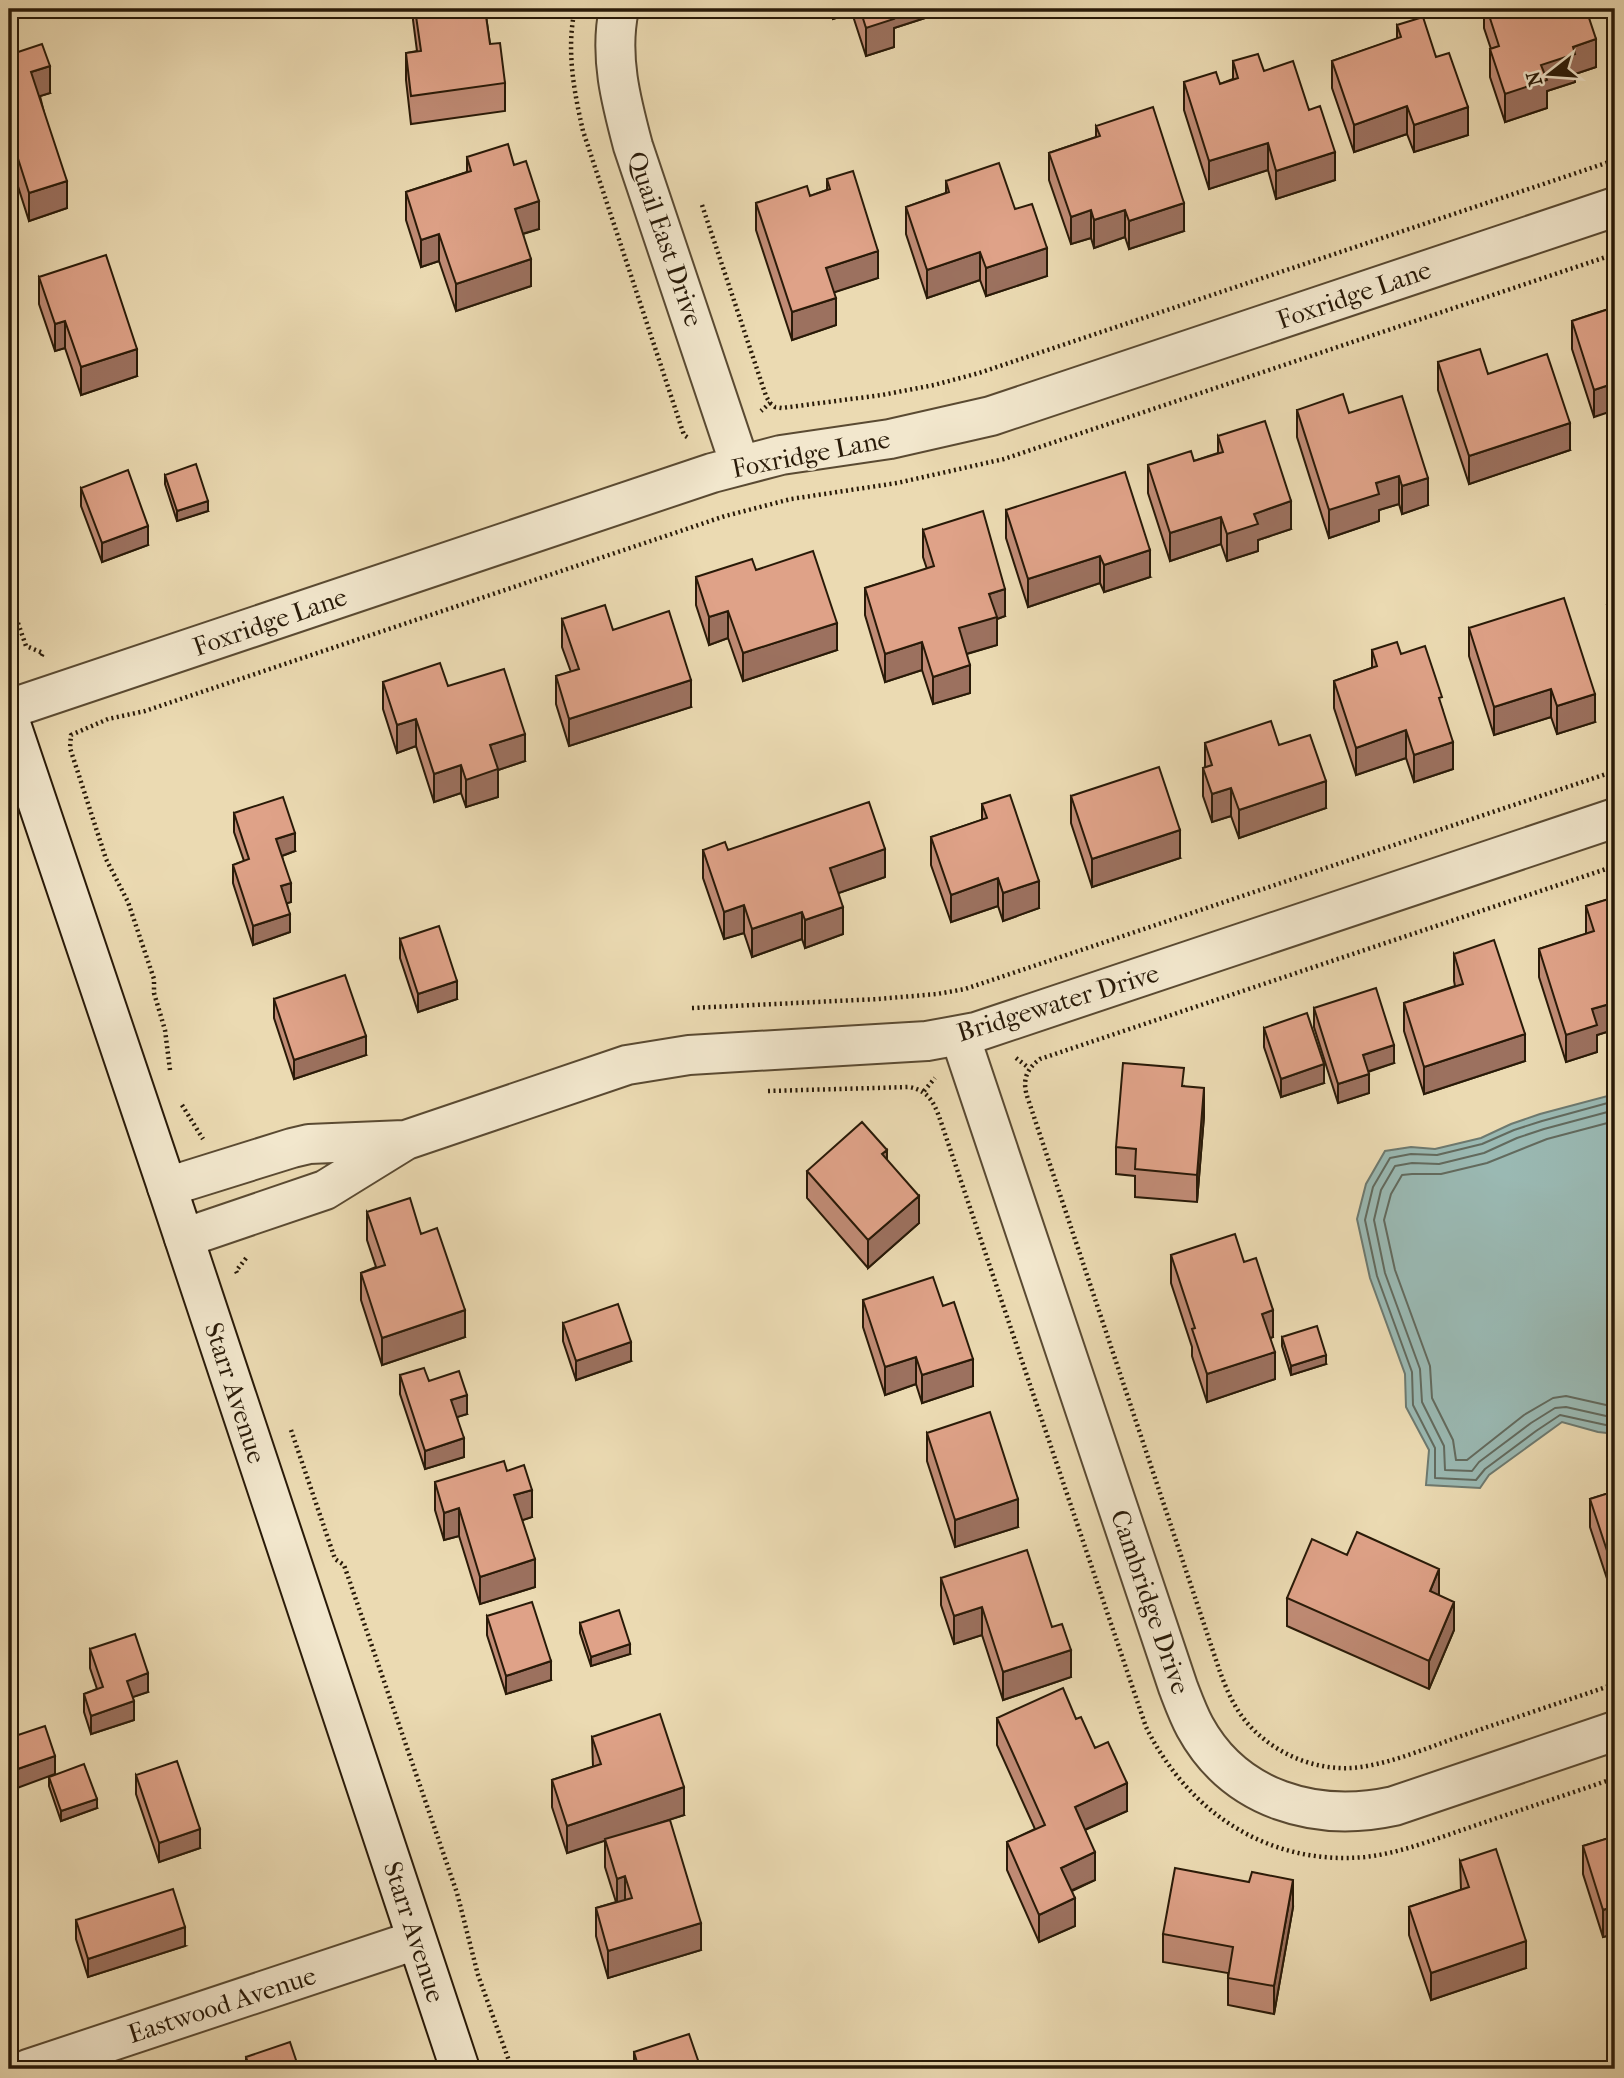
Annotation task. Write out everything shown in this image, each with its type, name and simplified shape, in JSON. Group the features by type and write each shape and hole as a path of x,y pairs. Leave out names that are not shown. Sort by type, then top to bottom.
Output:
{"street":[{"name":"Quail East Drive","path":"619,9 616,22 616,78 623,110 740,465"},
{"name":"Foxridge Lane","path":"9,709 740,465 809,450 890,439 991,416 1615,207"},
{"name":"Starr Avenue","path":"9,718 460,2069"},
{"name":"Bridgewater Drive","path":"184,1238 325,1190 406,1140 607,1071 649,1060 689,1055 927,1041 960,1036 1007,1023 1615,818"},
{"name":"Cambridge Drive","path":"960,1036 1178,1687 1195,1728 1209,1747 1239,1777 1272,1797 1304,1808 1344,1813 1394,1806 1615,1731"},
{"name":"Bridgewater Drive","path":"167,1187 309,1144 406,1140"},
{"name":"Eastwood Avenue","path":"27,2069 416,1940"}],"path":[{"path":"770,403 782,408 853,399 934,385 968,376 1615,160"},
{"path":"702,205 766,396"},
{"path":"170,1075 165,1030 154,993 154,979 128,902 106,859 69,748 71,735 108,719 145,711 725,516 791,499 897,483 992,462 1615,254"},
{"path":"692,1008 878,999 965,989 1615,771"},
{"path":"1615,866 1040,1059 1029,1068 1024,1084 1220,1672 1234,1705 1255,1731 1280,1750 1303,1761 1330,1767 1357,1767 1400,1757 1615,1684"},
{"path":"758,1091 909,1087 924,1091 931,1098 1146,1727 1174,1775 1212,1812 1254,1838 1294,1852 1365,1857 1406,1849 1615,1778"},
{"path":"177,1097 202,1139 222,1138 231,1167"},
{"path":"240,1283 236,1270 258,1244 252,1236 246,1217"},
{"path":"289,1425 335,1559 344,1565 457,1893 478,1975 512,2069"}],"water":[{"path":"1615,1094 1615,1434 1562,1422 1489,1475 1480,1488 1426,1485 1429,1450 1406,1407 1405,1374 1370,1278 1357,1219 1366,1184 1385,1151 1411,1147 1435,1149 1481,1138 1540,1114"}],"building":[{"path":"415,9 485,9 490,44 500,43 505,83 411,96 406,53 421,51"},
{"path":"860,9 890,9 894,19 866,28"},
{"path":"1487,9 1586,9 1596,39 1573,47 1575,54 1541,65 1547,80 1505,94 1490,49 1499,46"},
{"path":"1423,17 1436,57 1449,53 1468,107 1414,125 1407,106 1354,125 1332,61 1401,37 1397,25"},
{"path":"42,44 50,66 31,72 67,181 29,193 14,146 9,148 9,55"},
{"path":"1258,54 1264,71 1293,61 1309,110 1320,106 1335,152 1276,171 1268,143 1209,161 1184,82 1216,72 1220,84 1238,78 1233,61"},
{"path":"1153,107 1184,203 1129,221 1125,210 1094,220 1091,210 1071,217 1049,153 1100,136 1096,126"},
{"path":"508,144 514,165 526,161 539,201 515,209 531,259 456,284 439,234 421,240 406,192 471,171 467,157"},
{"path":"999,163 1015,209 1032,204 1047,248 986,268 980,252 927,270 906,207 949,192 946,181"},
{"path":"853,171 878,251 826,268 836,298 792,312 756,203 807,186 810,196 830,189 827,179"},
{"path":"106,255 137,349 81,367 65,321 55,324 39,277"},
{"path":"1615,307 1615,383 1594,390 1572,321"},
{"path":"1480,349 1488,374 1547,354 1570,423 1469,456 1438,362"},
{"path":"1343,394 1349,413 1402,396 1428,478 1402,486 1399,476 1376,483 1379,494 1329,510 1297,410"},
{"path":"1265,421 1291,501 1254,514 1258,524 1227,534 1221,517 1170,533 1148,465 1191,451 1194,461 1223,452 1218,436"},
{"path":"196,464 208,501 177,511 165,475"},
{"path":"128,470 148,526 102,543 81,488"},
{"path":"1125,472 1150,550 1104,565 1100,556 1028,579 1006,510"},
{"path":"983,511 1005,589 989,594 997,617 959,628 970,665 933,677 922,642 885,654 865,588 934,566 923,530"},
{"path":"813,551 837,623 743,653 728,611 709,617 696,577 752,559 756,570"},
{"path":"1564,598 1595,694 1557,706 1551,689 1494,707 1469,628"},
{"path":"1615,603 1615,629 1607,605"},
{"path":"605,605 613,630 669,611 691,680 569,719 556,676 579,669 562,619"},
{"path":"1397,642 1401,654 1425,646 1453,742 1414,755 1406,730 1356,748 1334,681 1377,666 1372,650"},
{"path":"440,663 448,686 504,669 525,734 490,745 498,769 466,780 461,765 434,774 416,719 397,725 383,682"},
{"path":"1271,721 1279,745 1310,735 1326,781 1239,810 1231,788 1212,794 1203,768 1212,765 1205,743"},
{"path":"1159,767 1180,830 1092,859 1071,796"},
{"path":"1010,795 1039,881 1003,893 998,878 951,895 931,837 987,818 982,804"},
{"path":"283,797 295,833 276,839 291,883 281,886 290,914 253,926 233,865 249,859 234,813"},
{"path":"869,802 885,849 830,868 843,907 805,920 802,912 752,929 744,905 724,912 703,850 725,842 728,850"},
{"path":"1615,897 1615,1010 1613,1003 1592,1009 1597,1025 1566,1035 1539,949 1594,931 1586,906"},
{"path":"439,926 457,981 418,994 400,939"},
{"path":"1494,940 1525,1034 1424,1067 1404,1003 1463,984 1454,954"},
{"path":"345,975 366,1036 294,1060 274,999"},
{"path":"1376,988 1394,1045 1363,1055 1369,1074 1338,1084 1314,1008"},
{"path":"1307,1013 1324,1064 1281,1079 1264,1028"},
{"path":"1123,1063 1184,1068 1182,1086 1204,1088 1197,1175 1135,1169 1136,1149 1116,1147"},
{"path":"862,1122 887,1150 882,1154 919,1196 868,1240 807,1171"},
{"path":"410,1198 421,1234 437,1228 465,1310 382,1338 361,1273 385,1265 367,1212"},
{"path":"1235,1234 1244,1262 1256,1258 1273,1310 1262,1314 1275,1352 1207,1374 1171,1255"},
{"path":"933,1277 943,1306 954,1302 973,1359 922,1375 916,1357 885,1367 863,1300"},
{"path":"618,1304 631,1342 576,1361 563,1323"},
{"path":"1317,1326 1326,1355 1291,1366 1282,1337"},
{"path":"424,1368 429,1381 459,1371 467,1395 451,1400 464,1438 425,1451 400,1375"},
{"path":"990,1412 1018,1499 955,1520 927,1433"},
{"path":"504,1461 507,1471 524,1465 532,1490 514,1495 535,1559 480,1577 459,1508 444,1513 435,1482"},
{"path":"1615,1491 1615,1575 1590,1499"},
{"path":"1357,1532 1439,1569 1430,1591 1454,1602 1429,1661 1287,1598 1312,1539 1347,1555"},
{"path":"1027,1550 1052,1627 1062,1624 1071,1650 1003,1672 982,1607 954,1616 941,1578"},
{"path":"532,1602 551,1661 506,1676 487,1616"},
{"path":"619,1610 630,1644 591,1657 580,1623"},
{"path":"135,1634 148,1673 127,1681 134,1701 91,1716 84,1694 103,1687 90,1649"},
{"path":"1063,1688 1076,1719 1081,1717 1095,1748 1108,1742 1127,1783 1075,1807 1095,1852 1061,1868 1075,1898 1039,1915 1007,1842 1045,1825 997,1718"},
{"path":"660,1714 684,1787 567,1826 552,1780 601,1764 592,1737"},
{"path":"45,1726 55,1756 9,1772 9,1738"},
{"path":"177,1761 200,1829 159,1843 136,1775"},
{"path":"84,1764 97,1799 61,1811 49,1777"},
{"path":"670,1820 701,1923 608,1951 596,1908 632,1898 625,1876 617,1879 605,1839"},
{"path":"1615,1836 1615,1906 1603,1910 1583,1846"},
{"path":"1496,1849 1526,1941 1431,1973 1409,1907 1469,1887 1460,1861"},
{"path":"1175,1868 1249,1882 1252,1872 1293,1880 1274,1986 1228,1978 1233,1947 1163,1934"},
{"path":"173,1889 185,1927 88,1959 76,1920"},
{"path":"689,2034 701,2069 639,2069 634,2052"},
{"path":"290,2042 299,2069 250,2069 246,2057"}]}
